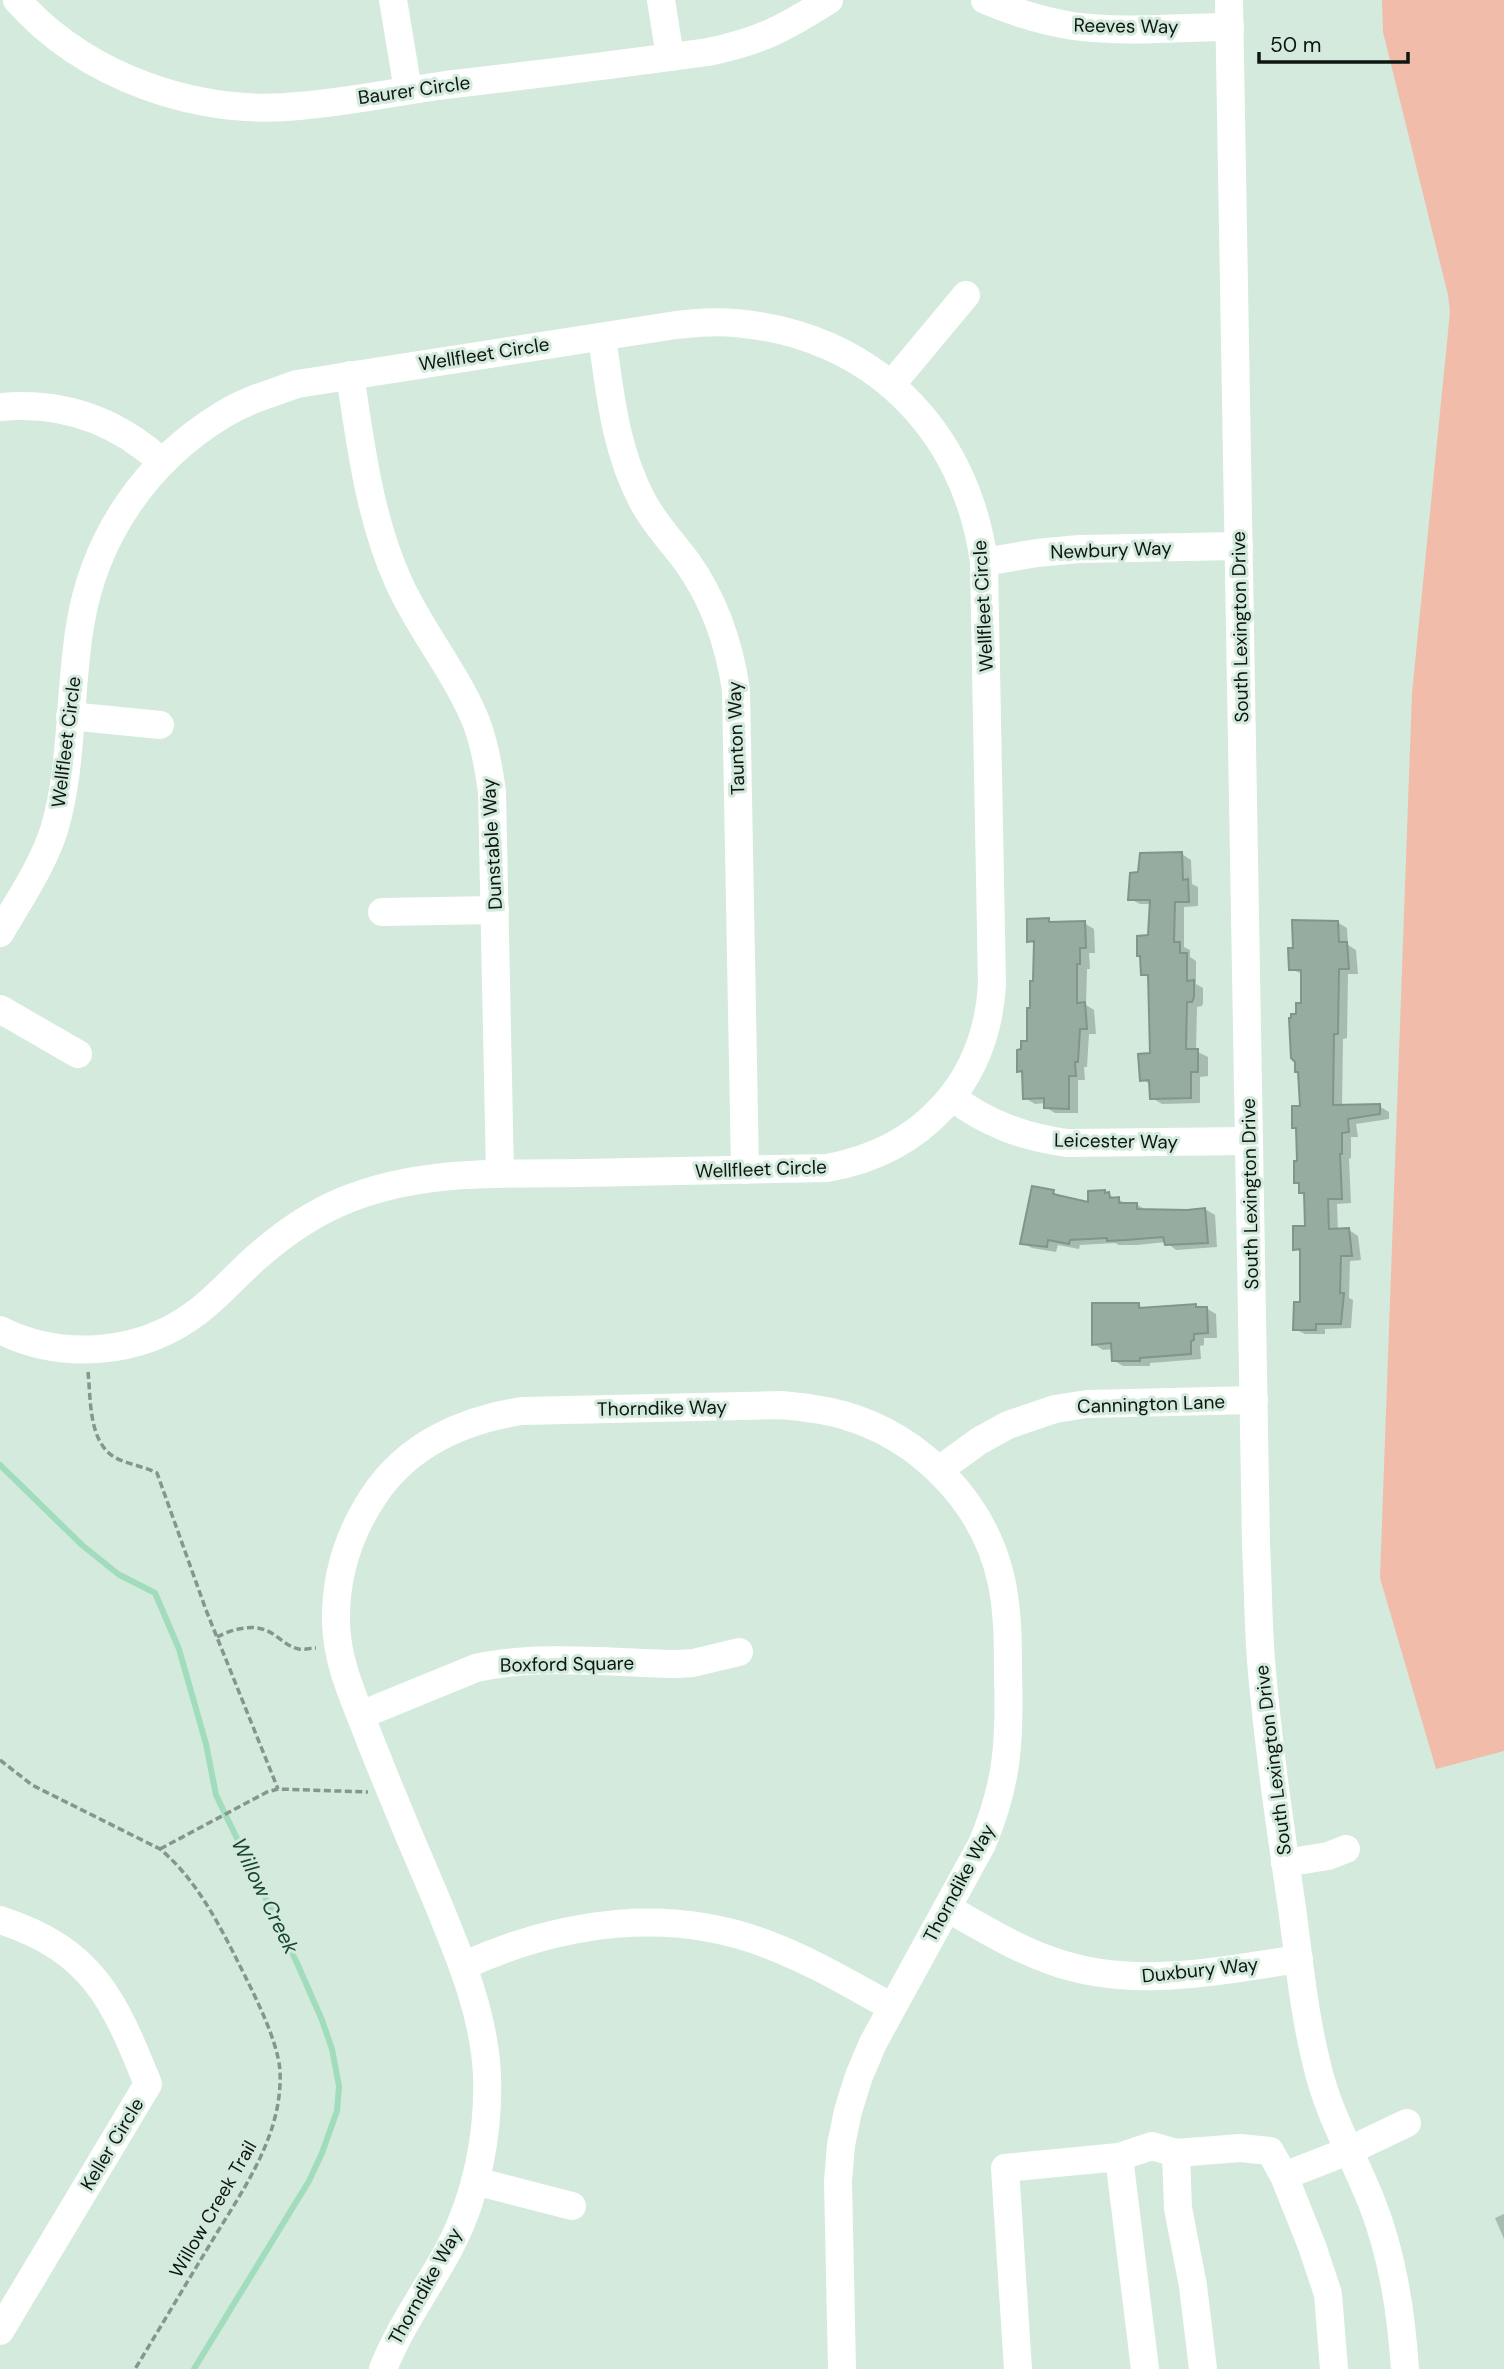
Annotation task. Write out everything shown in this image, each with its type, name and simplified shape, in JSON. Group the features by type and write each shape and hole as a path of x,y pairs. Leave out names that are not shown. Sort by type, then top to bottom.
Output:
{"street":[{"name":"Baurer Circle","path":"17,0 49,30 77,51 141,84 174,96 227,106 262,108 298,106 738,46 773,34 829,0"},
{"path":"393,0 408,90"},
{"path":"661,0 670,57"},
{"name":"Reeves Way","path":"985,0 1042,20 1107,29 1230,13"},
{"name":"South Lexington Drive","path":"1230,13 1256,1544 1261,1658 1272,1772 1317,2067 1331,2112 1371,2202 1395,2278 1405,2369"},
{"path":"891,385 966,295"},
{"name":"Wellfleet Circle","path":"0,933 41,862 54,831 61,799 79,627 101,552 122,511 162,462 200,430 254,399 297,384 350,375 706,322 735,323 777,329 818,341 844,354 891,385 921,414 952,459 969,496 984,562 991,995 987,1024 965,1078 952,1097 917,1131 865,1159 827,1168 500,1174 436,1177 403,1182 340,1202 283,1236 257,1256 210,1302 161,1334 124,1346 85,1350 46,1346 0,1330"},
{"name":"Taunton Way","path":"601,337 618,439 628,472 643,503 706,591 731,656 736,690 745,1170"},
{"name":"Dunstable Way","path":"350,375 366,481 380,532 398,582 477,724 487,758 492,792 500,1174"},
{"path":"0,407 40,405 88,415 132,437 162,462"},
{"name":"Newbury Way","path":"984,562 1079,549 1239,546"},
{"path":"70,716 159,724"},
{"path":"382,912 495,910"},
{"path":"0,1009 78,1054"},
{"name":"Leicester Way","path":"952,1097 987,1120 1013,1132 1058,1142 1249,1141"},
{"name":"Cannington Lane","path":"939,1470 1008,1424 1055,1409 1087,1404 1254,1400"},
{"name":"Thorndike Way","path":"383,2369 393,2343 450,2246 475,2181 487,2109 487,2073 478,2014 463,1966 347,1681 338,1644 337,1597 341,1568 349,1541 361,1515 396,1469 441,1435 494,1415 550,1410 780,1405 812,1408 873,1425 901,1440 939,1470 962,1496 993,1551 1007,1613 1009,1707 1006,1768 993,1818 982,1844 873,2043 848,2110 838,2181 842,2369"},
{"name":"Boxford Square","path":"360,1714 476,1668 495,1664 534,1661 677,1664 739,1652"},
{"path":"1285,1863 1328,1856 1346,1849"},
{"name":"Duxbury Way","path":"947,1908 1025,1950 1083,1970 1113,1976 1175,1977 1299,1959"},
{"name":"Keller Circle","path":"0,1920 51,1942 96,1980 118,2012 148,2084 0,2331"},
{"path":"463,1966 535,1937 574,1928 614,1923 694,1926 771,1945 808,1961 892,2007"},
{"path":"1284,2176 1348,2151 1407,2123"},
{"path":"1018,2369 1004,2168 1119,2157 1152,2146 1176,2153 1240,2148 1270,2151 1284,2176 1328,2294 1334,2369"},
{"path":"1176,2153 1178,2208 1193,2286 1203,2369"},
{"path":"1119,2157 1145,2369"},
{"path":"475,2181 572,2206"}],"path":[{"path":"85,1350 93,1421 100,1445 116,1458 157,1473 217,1637 278,1789"},
{"path":"217,1637 243,1628 265,1630 299,1649 338,1644"},
{"name":"Willow Creek Trail","path":"0,1760 32,1785 160,1849 190,1880 241,1968 274,2043 280,2068 278,2111 255,2168 135,2369"},
{"path":"160,1849 267,1792 278,1789 366,1793 388,1786"}],"shaded area":[{"path":"1382,0 1504,0 1504,1751 1436,1769 1380,1578 1412,693 1450,312 1383,32"}],"building":[{"path":"1182,852 1183,880 1188,879 1189,902 1175,902 1174,942 1180,942 1180,953 1187,953 1187,981 1194,980 1194,997 1192,1002 1187,1002 1186,1049 1198,1049 1198,1072 1191,1072 1191,1098 1150,1099 1149,1080 1140,1081 1138,1054 1150,1053 1148,975 1141,975 1137,936 1148,935 1150,900 1128,900 1130,873 1138,872 1140,853"},
{"path":"1049,918 1049,922 1085,921 1086,948 1080,948 1080,964 1077,964 1077,1003 1085,1002 1087,1029 1080,1029 1078,1062 1075,1062 1076,1076 1069,1076 1069,1109 1044,1108 1044,1098 1023,1099 1022,1071 1017,1072 1017,1050 1021,1049 1021,1041 1027,1041 1027,1008 1030,1008 1030,981 1033,981 1034,941 1027,942 1027,919"},
{"path":"1292,920 1338,921 1339,942 1347,942 1349,969 1339,969 1338,1034 1334,1034 1333,1105 1380,1104 1380,1114 1348,1119 1349,1132 1342,1133 1342,1199 1328,1199 1329,1229 1349,1228 1352,1256 1341,1256 1340,1293 1344,1293 1341,1324 1316,1324 1316,1330 1293,1330 1294,1302 1300,1302 1300,1249 1293,1250 1293,1226 1305,1226 1304,1193 1299,1193 1299,1183 1294,1183 1294,1161 1297,1161 1292,1106 1300,1106 1298,1072 1295,1072 1295,1062 1291,1058 1289,1018 1291,1014 1296,1014 1296,1003 1301,1003 1301,970 1289,970 1288,948 1293,948"},
{"path":"1032,1186 1054,1190 1053,1194 1088,1202 1088,1191 1105,1190 1105,1193 1109,1192 1110,1198 1119,1197 1119,1203 1137,1203 1137,1209 1205,1208 1208,1243 1165,1245 1163,1237 1107,1241 1107,1238 1070,1240 1069,1244 1048,1240 1047,1247 1020,1244"},
{"path":"1092,1303 1139,1303 1139,1308 1196,1304 1196,1307 1207,1307 1208,1333 1194,1334 1191,1354 1140,1358 1140,1361 1112,1361 1111,1343 1092,1345"}],"waterway":[{"name":"Willow Creek","path":"0,1465 82,1545 118,1574 155,1593 179,1649 206,1744 216,1795 297,1963 332,2049 339,2086 337,2111 322,2153 309,2181 194,2369"}]}
